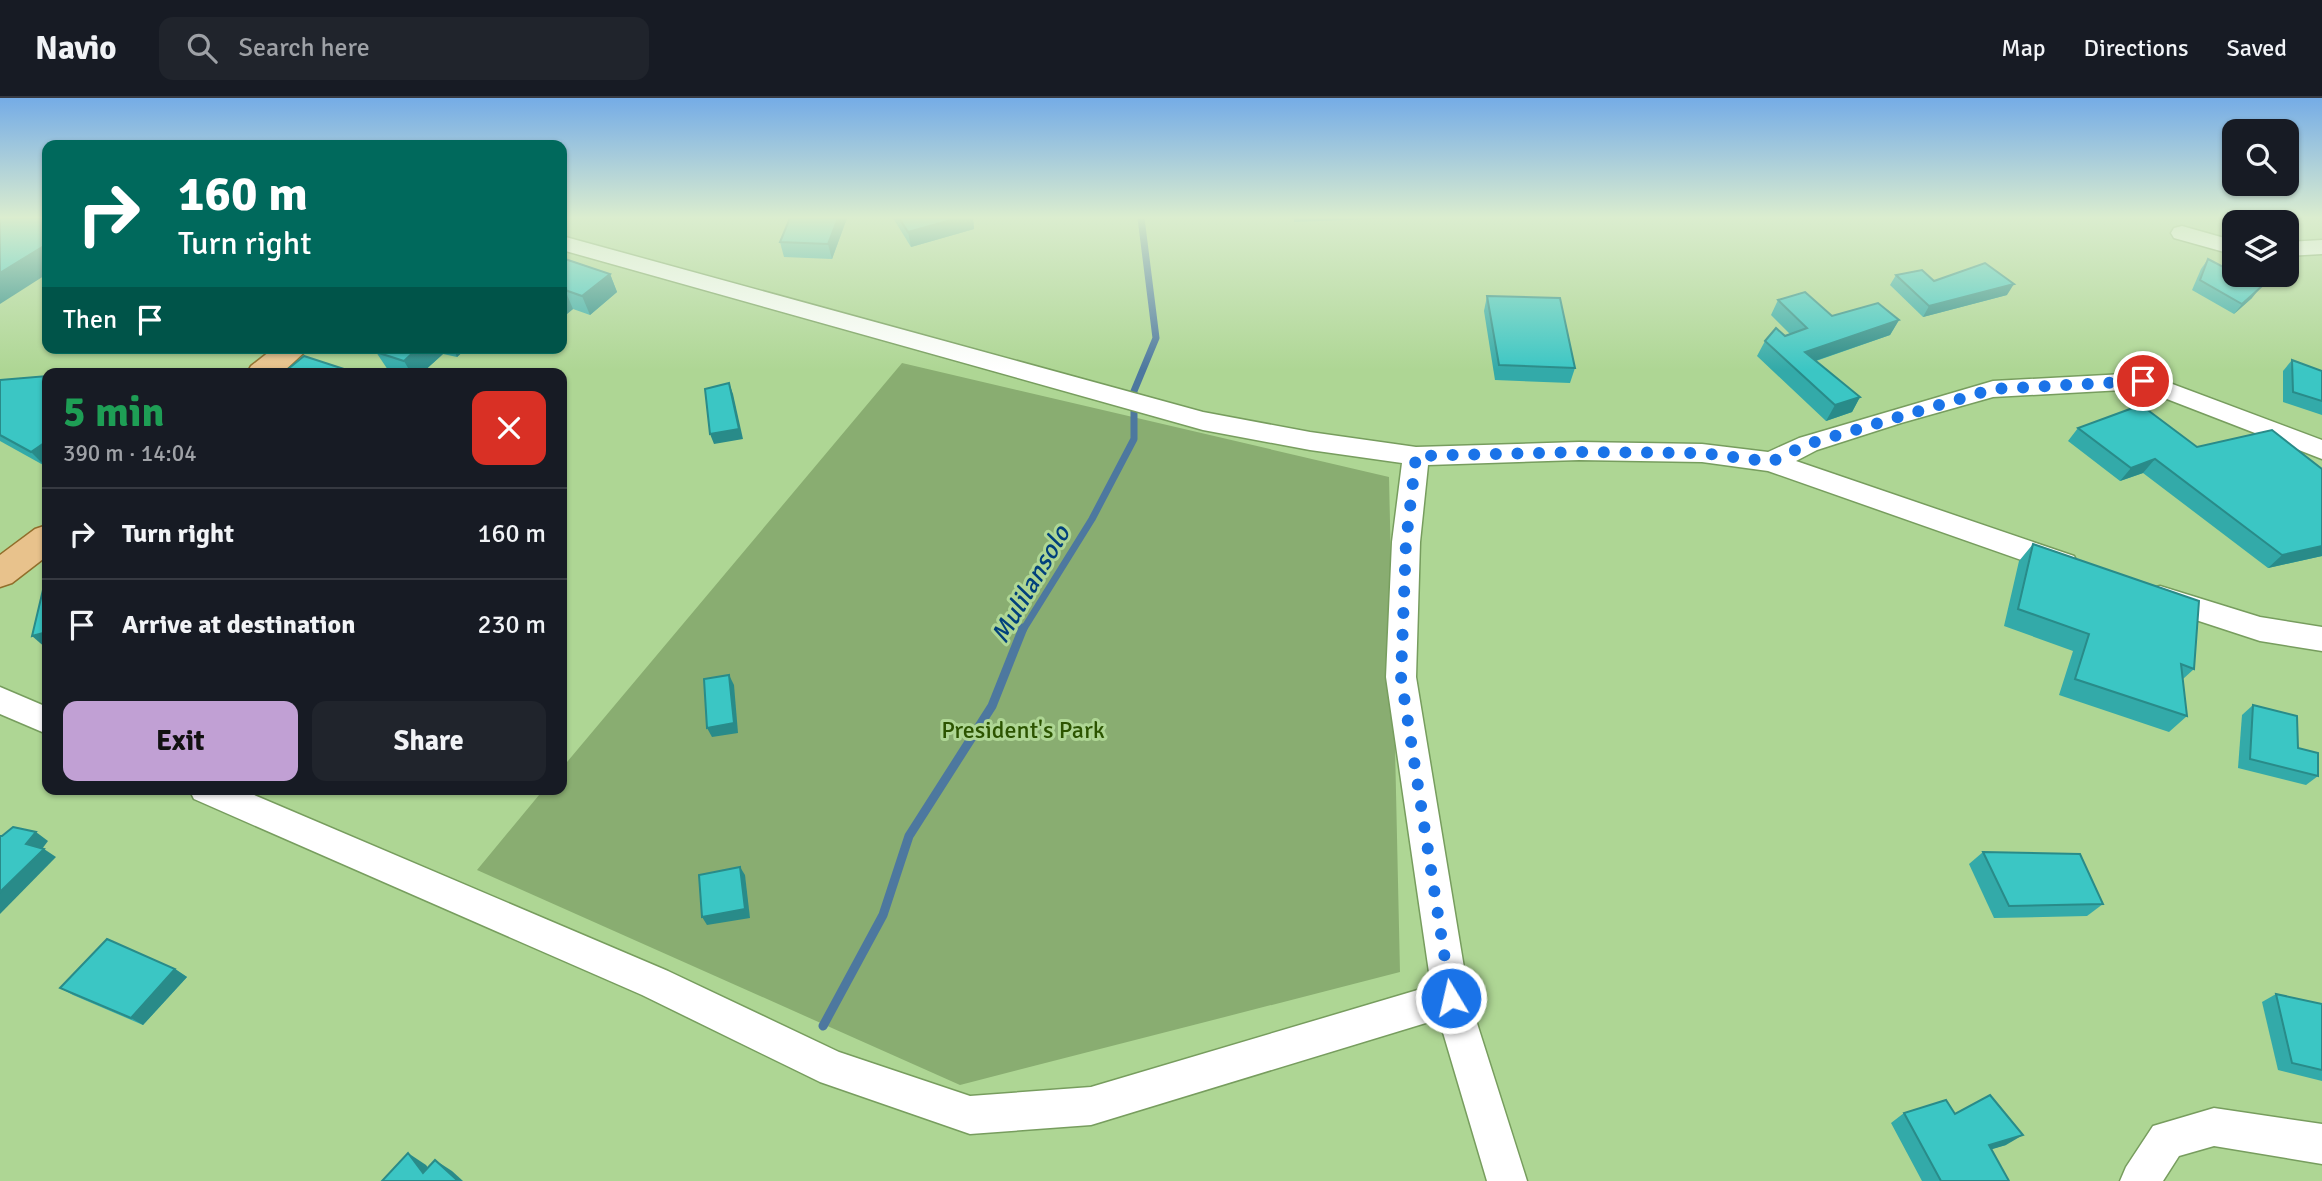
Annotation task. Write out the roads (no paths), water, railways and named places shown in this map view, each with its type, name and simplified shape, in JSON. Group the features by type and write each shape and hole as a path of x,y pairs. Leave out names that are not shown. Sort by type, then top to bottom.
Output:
{"main road":[{"path":"268,368 286,354"},
{"path":"0,574 42,542"}],"street":[{"path":"654,269 1203,421 1297,439 1416,456 1579,452 1702,453 1771,462 2087,572"},
{"path":"1771,462 1808,444 1993,389 2143,381 2322,450"},
{"path":"1416,456 1406,542 1401,677 1451,998 1507,1181"},
{"path":"2137,589 2224,619 2297,637 2322,639"},
{"path":"0,700 42,719"},
{"path":"219,795 655,983 833,1069 970,1115 1091,1106 1451,998"},
{"path":"2140,1181 2167,1140 2214,1127 2322,1144"}],"waterway":[{"name":"Mulilansolo","path":"1023,630 1092,519 1134,439 1134,391 1156,338 1147,269"},
{"name":"Mulilansolo","path":"823,1026 883,915 909,836 992,706 1023,628"}],"park label":[{"name":"President's Park","path":"1023,730"}]}
